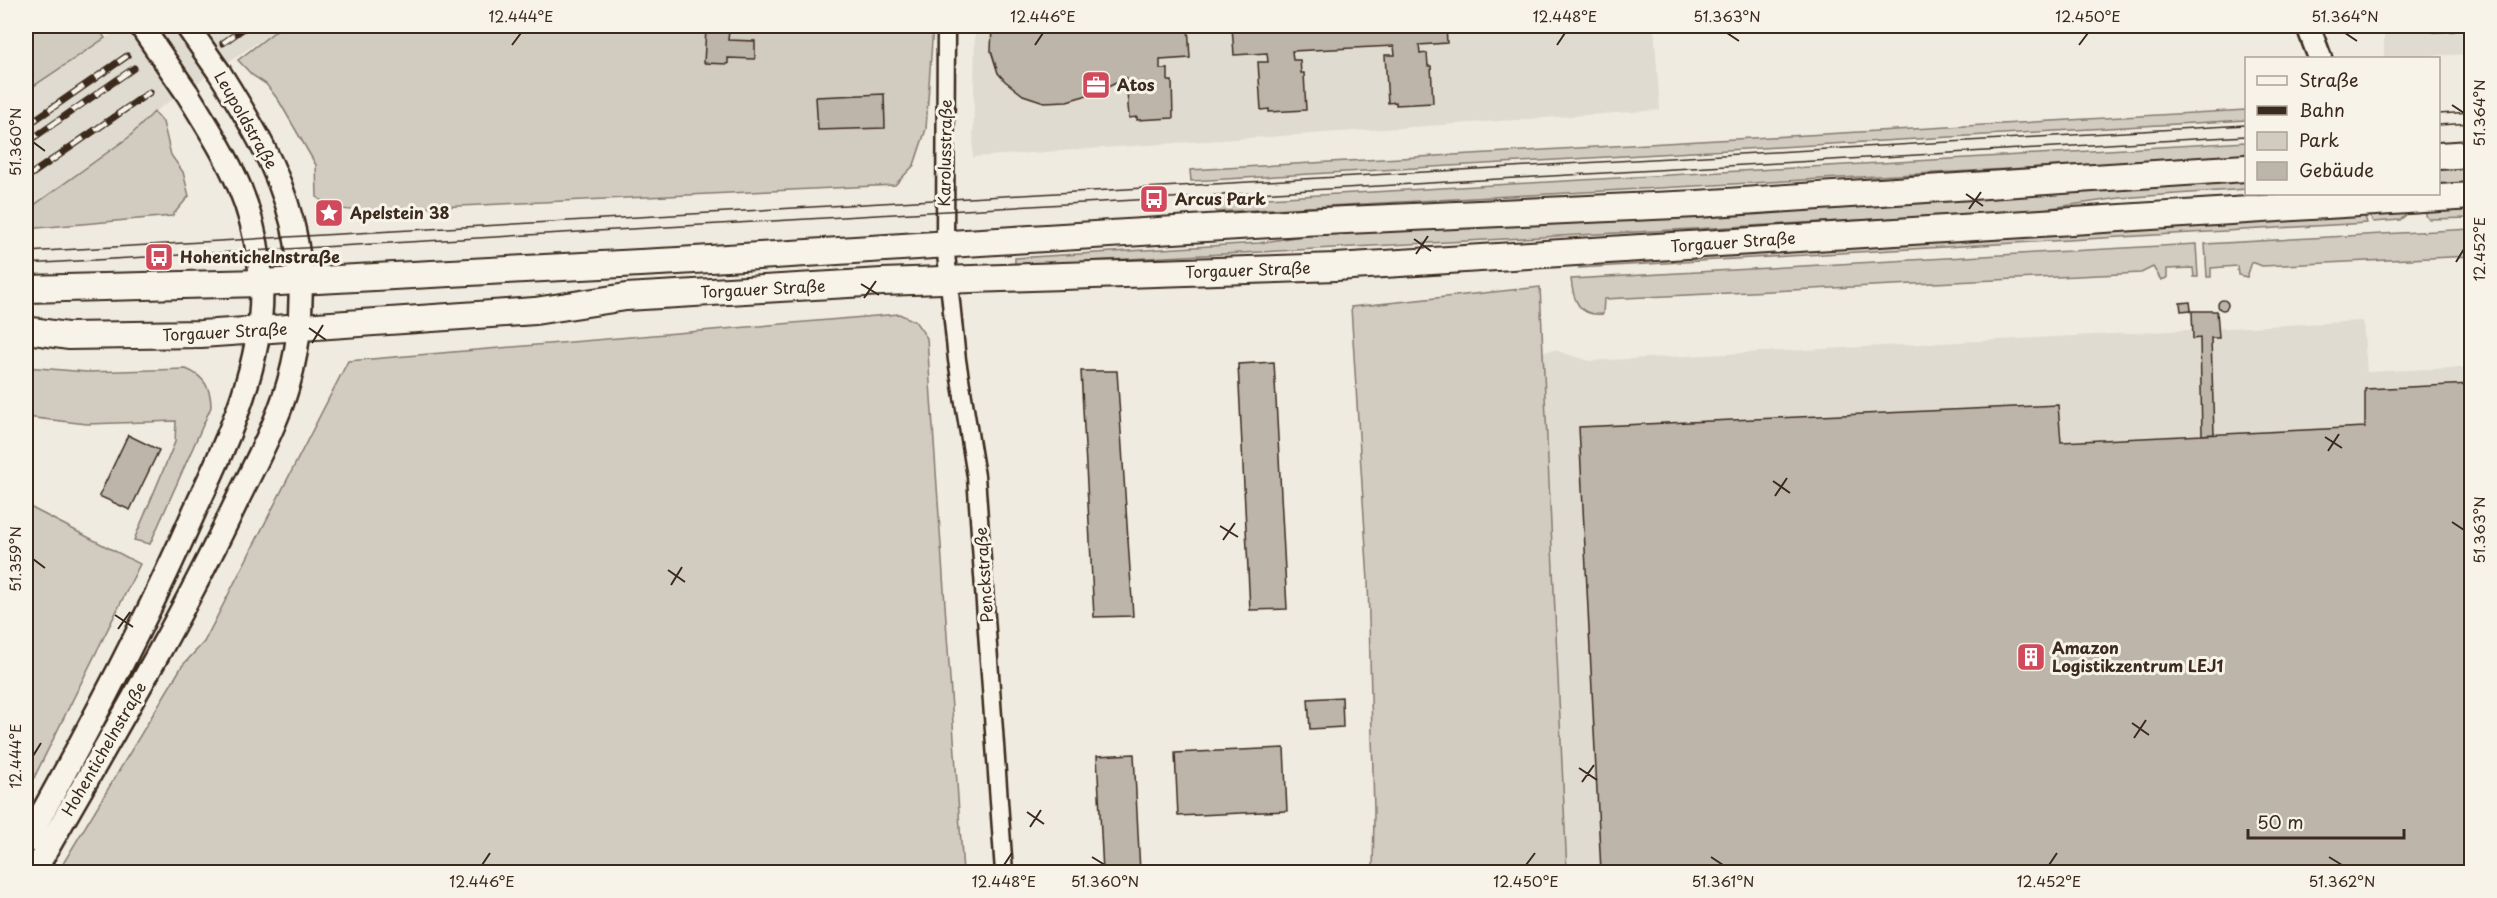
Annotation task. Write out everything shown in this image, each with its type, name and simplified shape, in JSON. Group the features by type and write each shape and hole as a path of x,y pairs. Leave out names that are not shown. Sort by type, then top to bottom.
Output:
{"main road":[{"path":"141,26 229,160 248,203 256,241 261,283"},
{"name":"Leupoldstraße","path":"187,26 261,140 279,177 293,223 300,281 299,328"},
{"path":"2308,26 2320,57"},
{"path":"2440,156 2472,154"},
{"name":"Torgauer Straße","path":"26,289 300,281 1302,222 1697,204 2245,168"},
{"name":"Torgauer Straße","path":"26,330 68,336 258,331 535,310 626,297 948,280 1341,266 2368,198 2472,196"},
{"name":"Hohentichelnstraße","path":"26,842 90,726 171,566 239,404 258,331 261,283"},
{"name":"Hohentichelnstraße","path":"34,873 212,553 263,447 287,388 299,328"}],"street":[{"name":"Karolusstraße","path":"946,26 945,244 948,280"},
{"name":"Penckstraße","path":"948,280 957,360 978,499 1004,873"}],"shaded area":[{"path":"124,26 282,26 154,112 129,137 26,211 26,91"},
{"name":"Arcus Park","path":"975,26 1654,26 1660,110 973,157"},
{"path":"2384,26 2471,26 2471,54 2384,57"},
{"name":"Amazon Logistikzentrum LEJ1","path":"2363,321 2367,372 2471,367 2471,872 1567,872 1542,352 1554,350 1590,361"}],"green space":[{"path":"26,26 97,26 105,38 26,91"},
{"path":"282,26 933,26 926,129 914,165 895,185 345,210 330,206 317,197 316,165 279,101 266,84 252,75 238,60"},
{"path":"2245,110 2245,120 1191,181 1190,170"},
{"path":"154,112 163,122 171,155 183,172 189,196 172,216 26,229 26,211 129,137"},
{"path":"2245,142 2245,156 1216,212 1215,201"},
{"path":"2471,165 2471,184 2440,186 2440,167"},
{"path":"2245,178 2245,189 2120,198 2029,211 1015,265 1015,258 1259,243 1332,231"},
{"path":"2471,207 2471,218 2429,219 2426,216 2426,210"},
{"path":"2406,211 2406,215 2400,220 2373,222 2368,213"},
{"path":"2364,213 2367,223 1579,268 1589,258"},
{"path":"2471,229 2471,256 2262,266 2252,262 2247,277 2238,275 2237,266 2211,268 2211,277 2207,277 2205,244"},
{"path":"2196,244 2198,277 2194,277 2193,268 2167,269 2167,278 2161,280 2153,267 2141,273 1604,299 1603,314 1588,313 1579,306 1573,294 1571,279"},
{"path":"1540,287 1567,872 1373,872 1374,811 1368,581 1351,307"},
{"path":"899,314 915,321 927,338 963,872 58,872 182,666 204,642 348,361"},
{"path":"26,367 87,372 186,369 202,379 210,394 211,407 150,544 134,540 175,442 176,421 87,424 26,417"},
{"path":"26,505 140,564 26,794"}],"building":[{"path":"992,26 1188,26 1190,58 1160,60 1160,69 1168,69 1168,81 1172,81 1173,118 1137,120 1137,117 1129,118 1126,78 1098,92 1067,101 1044,102 1023,95 998,73 991,51"},
{"path":"1232,26 1446,26 1447,43 1419,45 1420,54 1427,53 1428,66 1431,66 1433,103 1396,105 1396,102 1388,103 1385,55 1395,55 1394,46 1292,51 1293,60 1300,60 1301,73 1304,73 1306,110 1269,112 1269,109 1261,110 1258,62 1268,62 1267,53 1234,55"},
{"path":"2433,26 2454,26 2454,31 2433,32"},
{"path":"706,29 729,30 728,40 755,41 755,59 728,58 728,64 704,63"},
{"path":"884,94 885,128 818,130 816,97"},
{"path":"2223,300 2228,305 2223,310 2218,305"},
{"path":"2190,302 2191,310 2181,311 2180,303"},
{"path":"2192,311 2217,311 2219,338 2211,338 2214,434 2202,435 2200,338 2193,339"},
{"path":"1274,362 1287,609 1250,610 1238,364"},
{"path":"1081,371 1117,371 1133,616 1094,617"},
{"name":"Amazon Logistikzentrum LEJ1","path":"2472,384 2472,872 1601,872 1579,427 2058,405 2061,442 2365,427 2365,389"},
{"path":"128,435 159,450 130,510 99,496"},
{"path":"1342,697 1343,727 1310,729 1308,699"},
{"path":"1284,748 1287,811 1178,816 1175,753"},
{"path":"1134,754 1140,872 1103,872 1097,756"}],"tram line":[{"path":"2440,114 2472,112"},
{"path":"2440,125 2472,123"},
{"path":"26,252 2245,125"},
{"path":"26,264 2245,136"}],"railway":[{"path":"223,43 247,26"},
{"path":"26,126 127,56"},
{"path":"26,143 134,68"},
{"path":"26,178 150,92"}],"place":[{"name":"Atos","path":"1096,85"},
{"name":"Arcus Park","path":"1154,199"},
{"name":"Apelstein 38","path":"329,213"},
{"name":"Hohentichelnstraße","path":"159,257"},
{"name":"Amazon Logistikzentrum LEJ1","path":"2031,657"}]}
